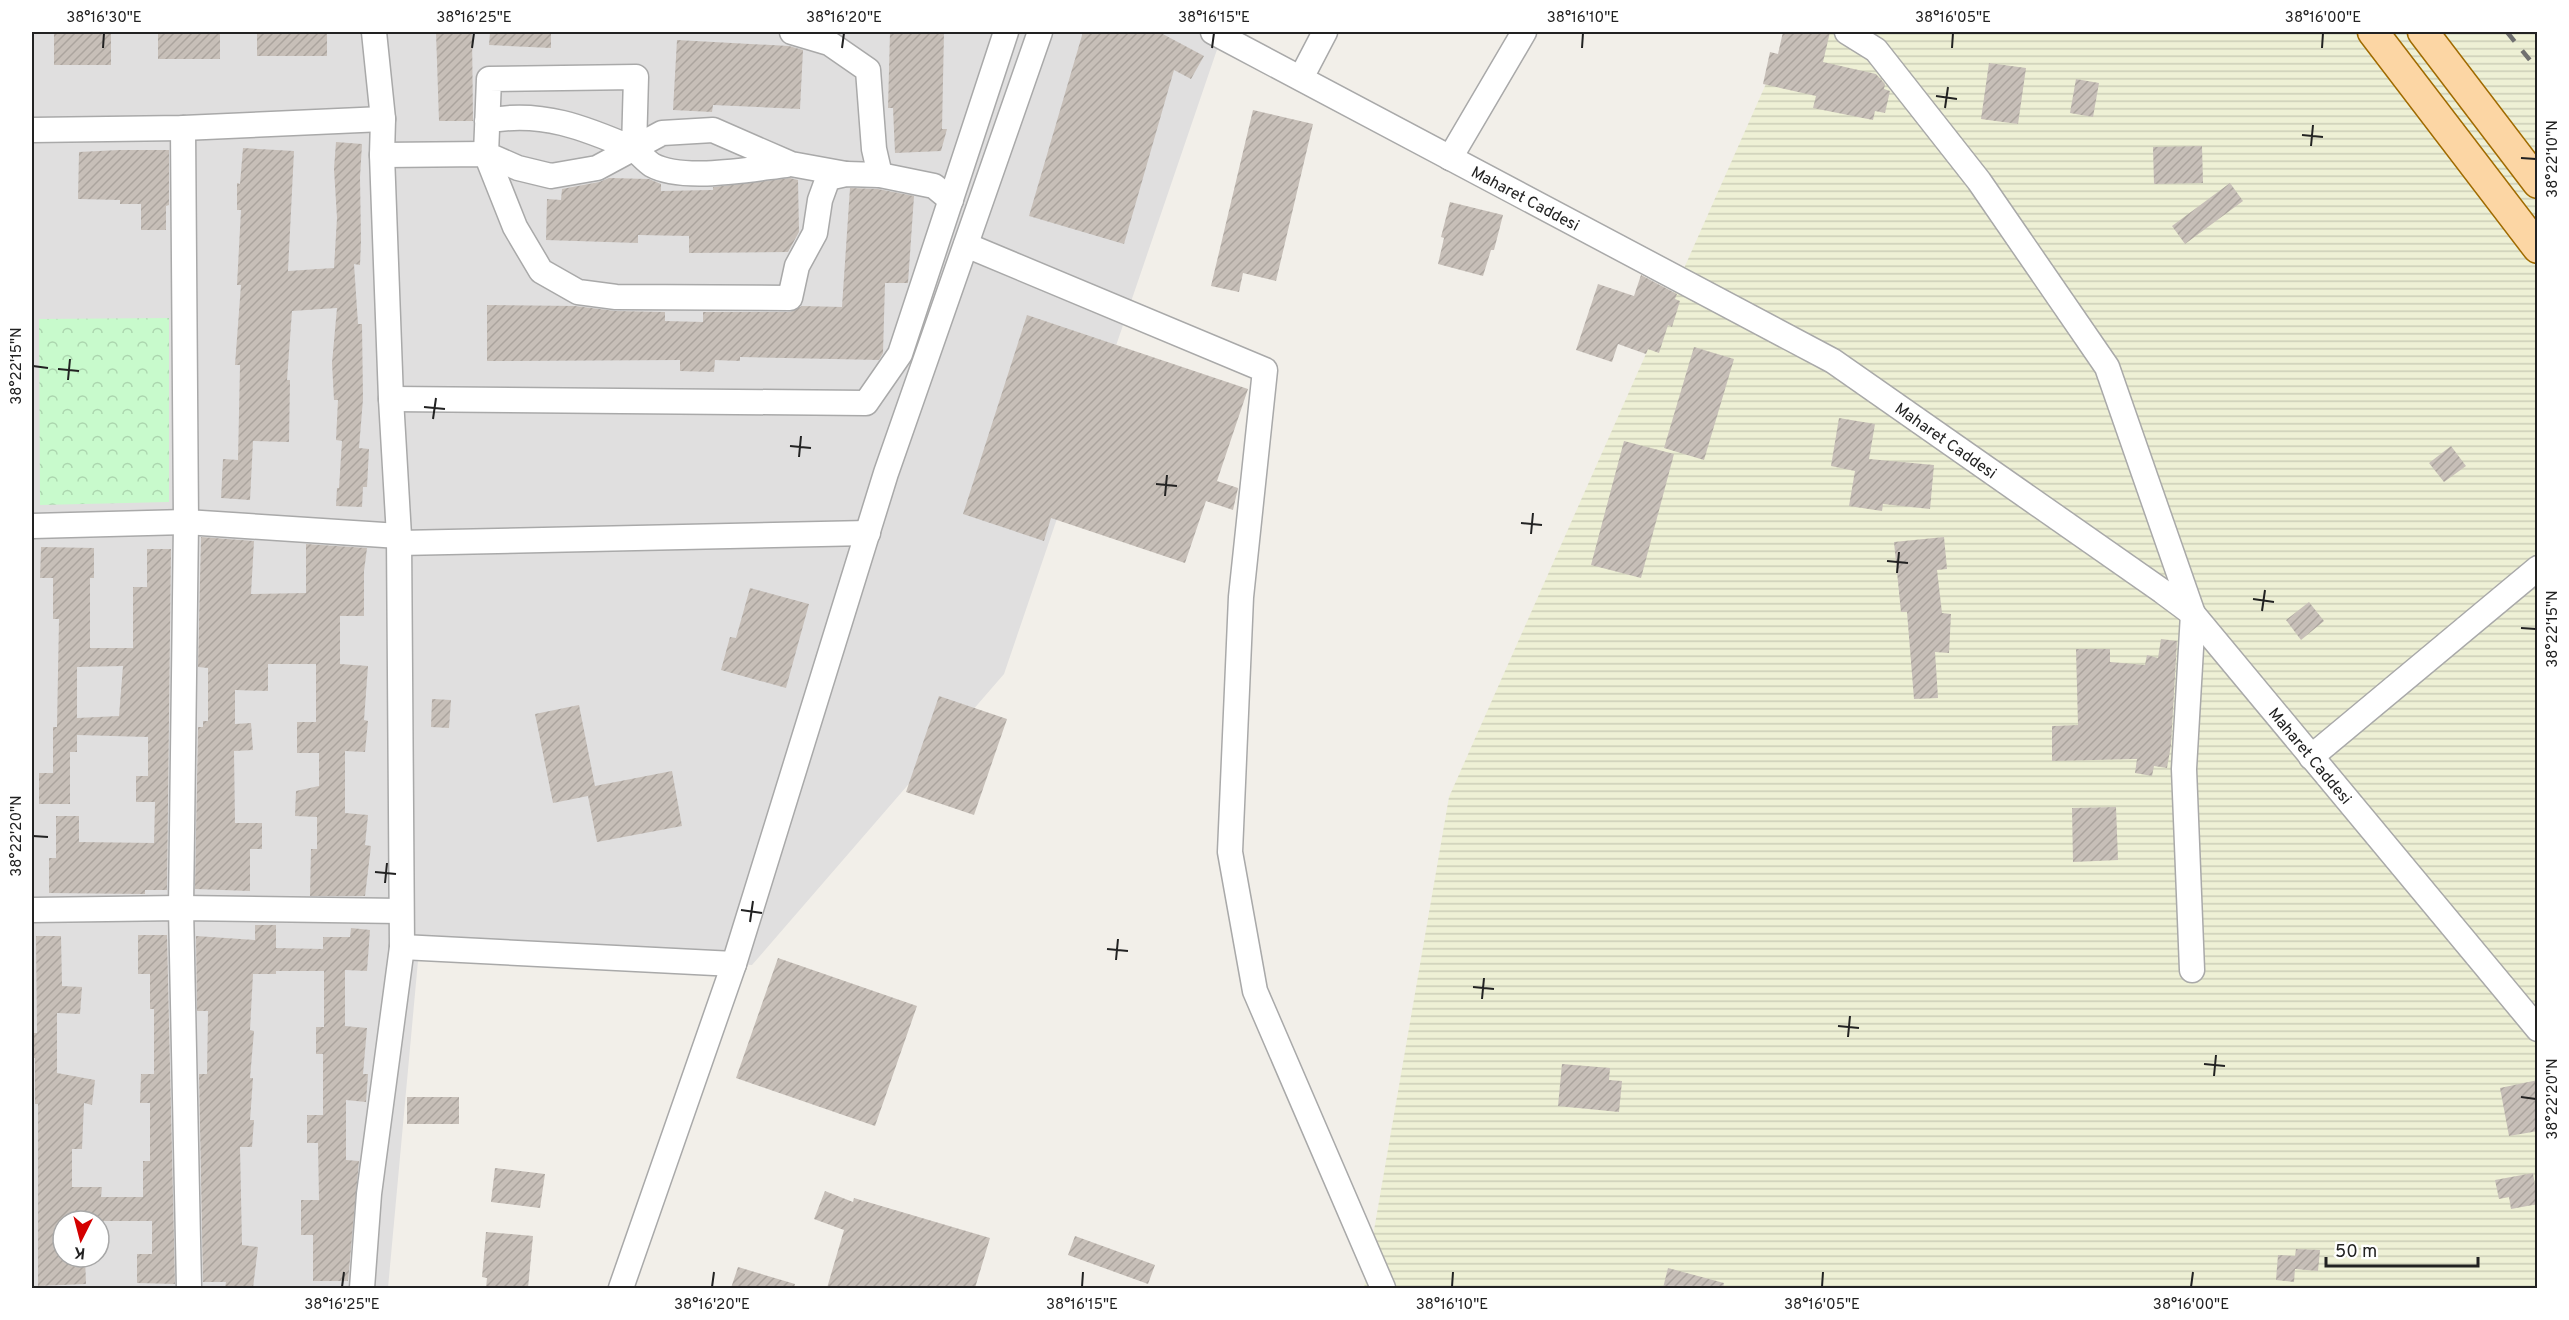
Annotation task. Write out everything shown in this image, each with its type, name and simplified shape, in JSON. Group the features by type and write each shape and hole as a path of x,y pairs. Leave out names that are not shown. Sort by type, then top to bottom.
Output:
{"main road":[{"path":"2373,32 2538,248"},
{"path":"2423,32 2538,183"}],"street":[{"path":"362,1288 369,1194 402,947 399,540 391,399 382,155 383,119 374,32"},
{"path":"792,32 829,43 868,70 874,149 880,175"},
{"path":"391,399 866,402 900,354 1006,32"},
{"path":"621,1288 734,964 886,473 1040,32"},
{"name":"Maharet Caddesi","path":"1213,32 1833,361 2193,614 2538,1029"},
{"path":"1301,78 1325,32"},
{"path":"1450,158 1524,32"},
{"path":"1847,32 1876,50 1980,181 2107,367 2193,614 2184,769 2192,970"},
{"path":"634,149 636,77 489,79 486,154 515,227 541,271 578,292 616,297 790,298 797,266 815,233 820,200 828,178 846,174"},
{"path":"487,122 511,117 564,122 634,149 652,165 682,172 713,173 791,164"},
{"path":"32,130 183,128 383,119"},
{"path":"183,128 186,522 182,908 189,1288"},
{"path":"382,155 486,154 518,168 551,176 597,168 662,133 713,130 791,164 846,174 880,175 933,186 951,200"},
{"path":"966,245 1265,370 1241,597 1230,852 1255,991 1383,1288"},
{"path":"32,526 186,522 399,540 868,533"},
{"path":"2311,757 2538,568"},
{"path":"32,910 182,908 401,911"},
{"path":"402,947 734,964"}],"shaded area":[{"path":"32,32 1223,32 1004,674 752,965 419,950 388,1288 32,1288"}],"green space":[{"path":"1789,32 2537,32 2537,1288 1364,1288 1449,797"},
{"path":"169,318 169,502 40,505 39,319"}],"building":[{"path":"54,32 111,32 111,65 54,65"},
{"path":"158,32 220,32 220,59 158,59"},
{"path":"257,32 327,32 327,56 257,56"},
{"path":"436,32 472,32 473,121 439,121"},
{"path":"490,32 551,32 551,48 489,45"},
{"path":"890,32 944,32 942,129 947,129 941,151 895,153 893,108 888,108"},
{"path":"1083,32 1159,32 1204,56 1191,79 1174,70 1124,244 1029,216"},
{"path":"1783,32 1830,32 1823,62 1876,74 1885,84 1884,89 1890,91 1885,113 1875,111 1873,120 1813,108 1816,96 1763,84 1770,52 1778,54"},
{"path":"677,40 789,46 803,50 800,109 713,105 712,112 673,110"},
{"path":"1989,63 2026,68 2018,124 1981,119"},
{"path":"2076,79 2099,83 2093,117 2070,113"},
{"path":"1253,110 1313,124 1276,281 1243,273 1239,292 1211,286"},
{"path":"336,142 362,144 360,265 354,264 358,324 362,324 363,399 359,448 369,449 367,487 363,487 362,507 336,506 342,441 336,440 338,400 334,400 332,363 337,308 292,311 287,380 290,380 289,442 253,441 250,500 221,498 223,459 238,460 240,365 235,365 241,285 237,285 241,210 237,210 237,183 240,184 243,148 294,151 288,271 334,268 337,218 334,169"},
{"path":"2202,146 2203,183 2154,184 2153,147"},
{"path":"169,150 169,205 166,206 166,230 141,230 141,204 120,204 120,200 78,199 79,152"},
{"path":"609,178 649,179 661,184 661,191 713,190 713,187 790,178 798,180 799,232 788,252 689,253 689,236 638,235 638,243 546,240 547,199 561,200 562,189"},
{"path":"2230,183 2243,201 2185,244 2172,226"},
{"path":"850,188 878,189 914,196 908,283 885,283 883,353 879,360 740,357 740,361 715,360 714,372 680,371 680,360 487,361 487,305 575,306 616,311 665,312 665,321 703,322 703,312 790,312 802,306 842,307"},
{"path":"1450,202 1503,215 1494,250 1491,250 1483,276 1438,264 1444,238 1441,237"},
{"path":"1641,275 1677,294 1675,299 1680,301 1672,327 1668,325 1659,353 1648,349 1646,354 1618,344 1612,362 1576,350 1598,284 1634,296"},
{"path":"1027,315 1248,389 1217,481 1238,488 1233,510 1206,501 1185,563 1051,518 1044,541 963,514"},
{"path":"1694,347 1734,359 1704,460 1664,448"},
{"path":"1839,418 1875,424 1869,459 1934,465 1930,509 1883,504 1882,511 1849,506 1855,471 1831,466"},
{"path":"1624,441 1674,454 1641,578 1591,565"},
{"path":"2451,446 2466,466 2444,482 2429,463"},
{"path":"201,537 254,541 251,594 306,593 306,544 367,548 364,571 364,616 340,616 340,664 368,666 364,720 368,721 365,752 345,751 345,813 368,815 365,845 371,846 365,896 310,896 311,849 317,849 317,817 295,816 296,791 319,786 319,753 297,753 297,722 316,722 316,664 268,664 268,691 235,690 235,724 251,723 253,750 234,751 235,823 262,823 262,849 250,849 250,891 195,889 198,727 203,727 203,721 208,721 208,668 198,667"},
{"path":"1944,537 1947,569 1937,570 1942,613 1951,614 1949,653 1935,652 1938,698 1914,699 1907,612 1901,612 1894,542"},
{"path":"41,547 94,548 94,578 90,578 90,648 133,648 133,587 147,587 147,549 171,549 167,890 145,890 145,894 49,893 49,858 56,858 56,816 79,816 79,842 154,843 155,802 136,802 136,776 148,776 148,737 77,735 77,752 70,752 70,804 39,804 39,773 53,773 53,727 57,727 59,619 53,619 53,578 40,578","holes":["123,666 119,716 77,718 77,667"]},
{"path":"750,588 809,604 786,688 721,670 730,637 736,638"},
{"path":"2309,602 2324,621 2301,640 2286,620"},
{"path":"2161,639 2177,641 2171,745 2167,768 2154,766 2152,776 2135,773 2137,759 2052,761 2052,726 2078,725 2076,649 2110,649 2110,662 2145,665 2147,655 2158,658"},
{"path":"939,696 1007,719 974,815 906,792"},
{"path":"432,699 451,700 449,728 431,727"},
{"path":"579,705 595,786 672,771 682,826 597,842 588,796 553,803 535,714"},
{"path":"2116,807 2118,860 2073,862 2072,808"},
{"path":"255,925 276,925 276,948 323,949 323,937 350,937 351,928 370,930 367,971 345,970 345,1026 367,1028 363,1074 368,1074 366,1102 346,1100 346,1160 359,1161 348,1281 313,1281 313,1235 301,1235 301,1200 319,1200 318,1143 307,1143 307,1115 323,1115 323,1054 316,1054 316,1027 324,1027 324,971 276,971 276,974 253,974 250,1030 254,1031 250,1078 253,1078 250,1120 254,1120 252,1147 240,1147 242,1245 258,1247 253,1288 225,1288 226,1282 203,1282 199,1074 207,1074 208,1011 197,1011 196,936 255,940"},
{"path":"138,935 167,935 175,1284 137,1283 137,1254 152,1254 152,1221 111,1221 111,1209 51,1209 51,1269 85,1269 86,1284 38,1286 38,1104 35,1104 35,1058 33,1058 33,1033 37,1033 36,936 61,936 62,986 82,987 80,1014 57,1013 57,1073 95,1080 92,1105 84,1103 82,1149 72,1149 72,1187 102,1187 101,1197 143,1197 143,1161 150,1161 150,1103 140,1103 141,1074 154,1074 154,1009 150,1009 150,974 138,974"},
{"path":"778,958 917,1006 875,1126 736,1078"},
{"path":"1562,1064 1610,1068 1609,1080 1622,1081 1619,1112 1558,1106"},
{"path":"2538,1080 2538,1131 2509,1136 2500,1088"},
{"path":"407,1097 459,1097 459,1124 407,1124"},
{"path":"495,1168 545,1174 540,1208 491,1202"},
{"path":"2533,1173 2538,1204 2511,1209 2509,1197 2499,1199 2495,1180"},
{"path":"825,1191 853,1202 854,1198 990,1238 975,1288 827,1288 844,1230 814,1219"},
{"path":"486,1232 533,1236 528,1288 486,1288 487,1278 482,1277"},
{"path":"1075,1236 1155,1265 1148,1284 1068,1255"},
{"path":"2296,1249 2320,1250 2318,1271 2295,1269 2294,1282 2276,1280 2278,1255 2295,1256"},
{"path":"738,1267 795,1284 794,1288 731,1288"},
{"path":"1668,1268 1724,1283 1723,1288 1663,1288"}],"railway":[{"path":"2507,32 2538,70"}]}
